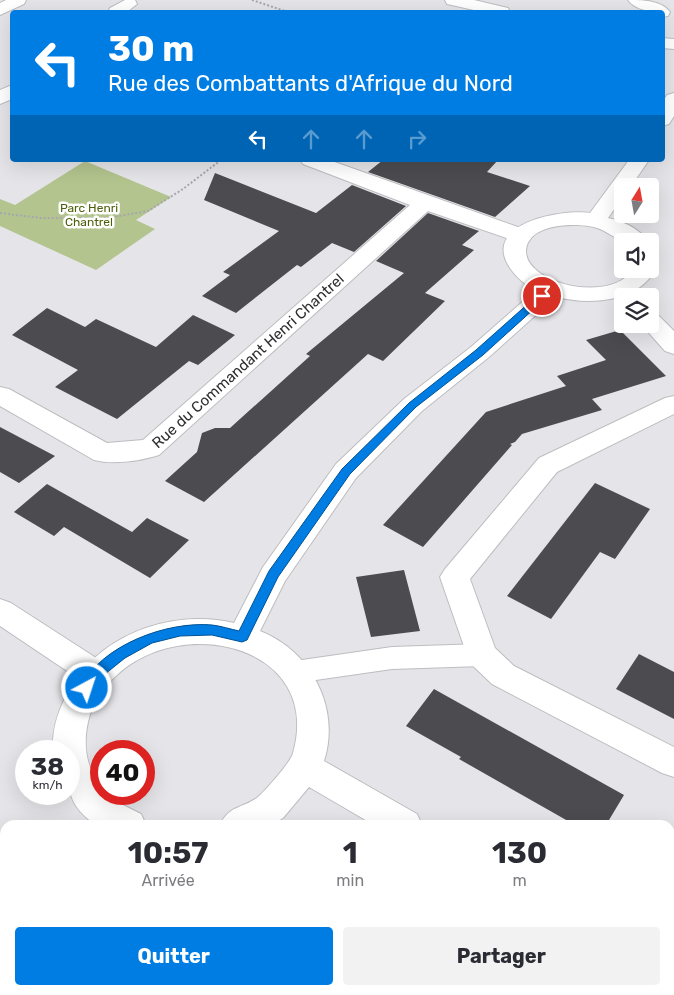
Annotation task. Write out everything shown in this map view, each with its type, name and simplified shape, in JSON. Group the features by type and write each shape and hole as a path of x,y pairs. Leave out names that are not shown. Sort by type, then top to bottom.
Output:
{"street":[{"path":"0,10 18,0"},
{"path":"453,0 494,10"},
{"path":"665,115 674,99"},
{"path":"315,162 521,236"},
{"path":"595,221 638,162"},
{"name":"Rue du Commandant Henri Chantrel","path":"0,396 103,453 150,449 425,203"},
{"path":"614,293 587,294 550,288 534,279 522,269 516,257 516,246 521,236 534,226 552,220 595,221 614,227 625,233"},
{"path":"629,288 638,278"},
{"path":"242,637 273,574 346,471 413,405 480,352 534,305 550,288"},
{"path":"659,330 674,346"},
{"path":"674,404 548,465 455,577 482,655 502,675 674,762"},
{"path":"0,611 96,674"},
{"path":"109,820 84,792 71,762 68,732 78,701 96,674 120,654 149,639 180,631 212,630 242,637 272,651 295,672 308,696 313,722 310,749 304,767 271,806 247,820"},
{"path":"295,672 392,658 482,655"},
{"path":"304,767 396,820"}],"path":[{"path":"252,0 282,10"},
{"path":"0,213 41,218 108,218 148,210 183,189 218,162"}],"green space":[{"name":"Parc Henri Chantrel","path":"83,162 171,197 136,220 155,229 96,270 0,226 0,199 15,205"}],"building":[{"path":"380,162 496,162 487,172 530,186 495,217 368,172"},
{"path":"215,173 316,213 352,185 406,206 354,252 332,243 301,267 297,265 236,313 202,296 230,275 223,272 279,231 204,200"},
{"path":"428,213 479,231 462,245 474,250 425,293 445,301 383,361 368,354 204,502 165,481 197,452 202,433 215,428 230,428 310,356 306,354 404,273 376,261"},
{"path":"47,308 85,327 96,319 156,347 193,315 235,335 198,365 189,361 117,419 55,387 78,370 12,335"},
{"path":"614,332 623,333 666,376 592,399 602,410 522,434 515,442 510,444 512,445 423,547 383,525 486,412 566,386 557,376 606,360 586,340"},
{"path":"0,427 55,456 19,483 0,472"},
{"path":"595,483 650,509 615,559 600,552 551,619 507,596"},
{"path":"47,484 132,532 147,518 189,540 150,578 64,527 54,536 14,512"},
{"path":"404,570 420,631 371,637 356,577"},
{"path":"639,654 674,672 674,719 616,689"},
{"path":"434,689 624,795 609,820 566,820 459,759 461,757 406,726"}],"route":[{"path":"87,688 96,674 120,654 149,639 180,631 212,630 242,637 273,574 346,471 413,405 480,352 542,296"}]}
